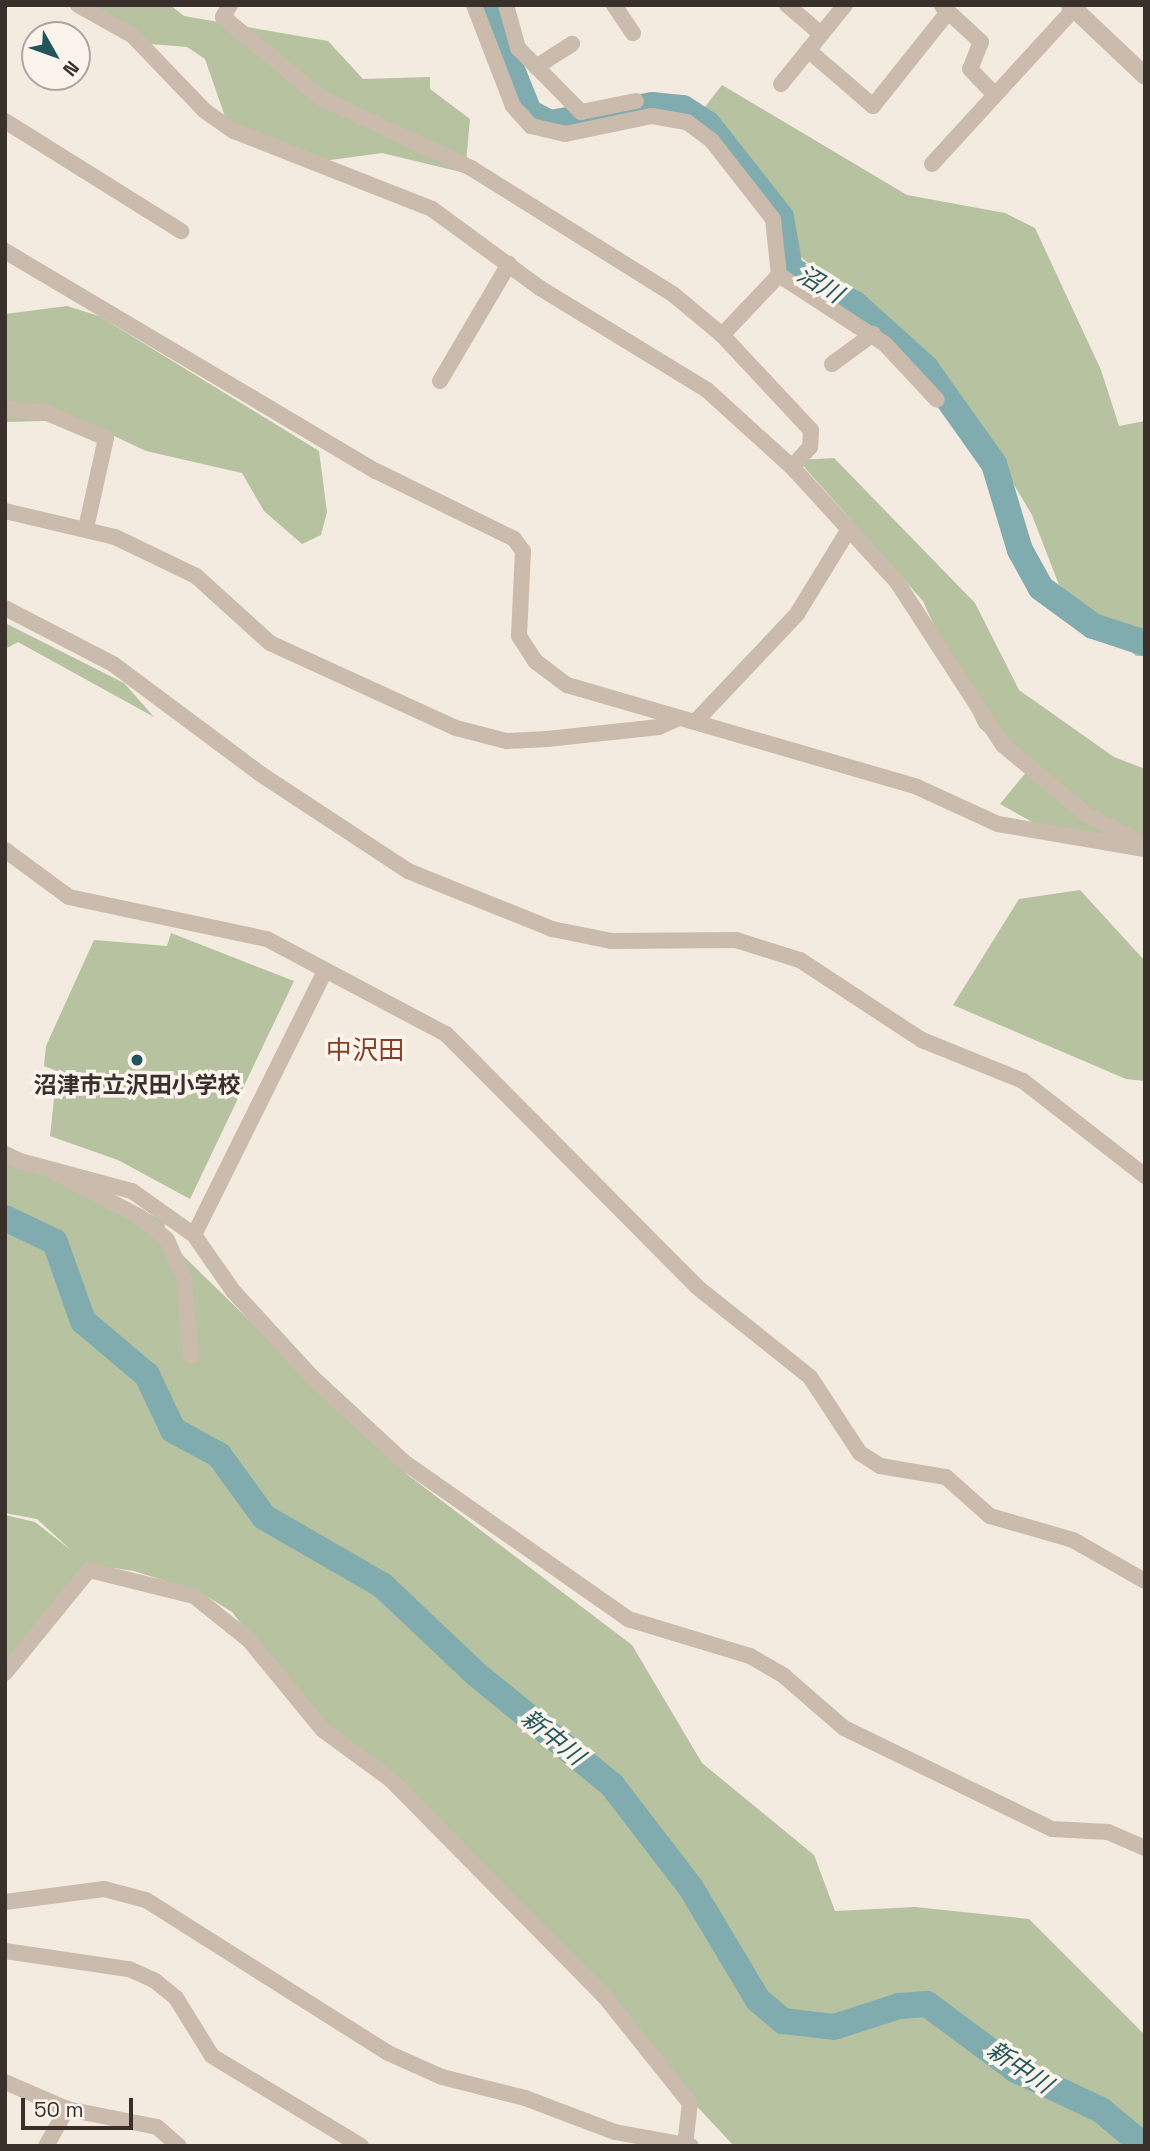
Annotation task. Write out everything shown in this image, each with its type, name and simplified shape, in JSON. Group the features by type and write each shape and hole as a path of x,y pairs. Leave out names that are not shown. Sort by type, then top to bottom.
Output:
{"street":[{"path":"78,5 132,35 205,111 234,131 432,209 509,264 707,390 792,467 897,582 1003,744 1087,815 1145,846"},
{"path":"230,5 223,17 321,98 471,168 674,295 722,335 811,430 810,447 792,467"},
{"path":"474,5 513,106 531,126 565,134 652,116 687,122 712,141 772,219 779,275"},
{"path":"506,5 518,48 581,112 636,101"},
{"path":"614,5 633,33"},
{"path":"787,5 821,34"},
{"path":"781,84 845,5"},
{"path":"932,164 1072,7 1145,76"},
{"path":"808,50 873,106 945,9 981,42 970,69 995,95"},
{"path":"536,67 572,44"},
{"path":"5,121 181,230"},
{"path":"5,251 376,471 514,539 523,551 519,636 535,661 567,685 917,787 999,824 1145,846"},
{"path":"440,381 509,264"},
{"path":"722,335 779,275"},
{"path":"779,275 873,334 937,400"},
{"path":"832,364 873,334"},
{"path":"5,409 47,413 106,438 86,528"},
{"path":"5,511 86,528 196,576 270,643 456,728 506,741 547,740 659,727 678,718"},
{"path":"695,722 797,614 849,529"},
{"path":"5,608 113,664 259,773 408,871 552,929 611,941 736,940 800,960 922,1040 1023,1081 1145,1176"},
{"path":"5,850 69,897 267,939 446,1034 697,1287 810,1377 860,1453 880,1466 946,1477 990,1516 1073,1541 1145,1581"},
{"path":"194,1235 325,971"},
{"path":"5,1157 40,1162 132,1191 194,1235 268,1329 404,1462 628,1619 750,1656 844,1728 1052,1829 1108,1832 1145,1848"},
{"path":"40,1162 96,1199 140,1217 167,1240 184,1278 191,1356"},
{"path":"5,1672 89,1570 194,1596 249,1640 323,1730 390,1779 605,1997 690,2103 688,2145 615,2132 525,2098 442,2077 379,2047 146,1900 104,1889 5,1902"},
{"path":"5,1951 129,1969 154,1980 176,1998 212,2056 361,2146"},
{"path":"5,2082 67,2109 157,2127 178,2146"},
{"path":"46,2146 67,2109"}],"green space":[{"path":"68,5 170,5 184,16 328,41 363,79 430,77 430,89 470,119 465,173 382,153 316,162 229,128 205,59 187,47 151,44"},
{"path":"722,85 907,195 1005,213 1035,228 1101,370 1119,426 1145,421 1145,656 1136,656 1059,585 1032,515 959,392 794,251 746,152 697,117"},
{"path":"67,306 99,316 319,451 327,512 321,535 302,544 264,511 242,473 146,451 80,420 5,422 5,314"},
{"path":"834,458 975,603 1019,690 1114,757 1145,769 1145,845 1034,823 1000,804 1028,770 979,727 923,601 798,460"},
{"path":"5,623 124,683 154,717 18,642 5,649"},
{"path":"1080,890 1145,961 1145,1081 1126,1079 953,1005 1019,899"},
{"name":"沼津市立沢田小学校","path":"171,933 294,981 190,1199 118,1160 50,1136 57,1071 44,1066 46,1046 94,940 167,946"},
{"path":"5,1145 164,1221 167,1240 408,1475 632,1645 702,1763 814,1855 835,1911 915,1907 1029,1919 1145,2035 1145,2146 734,2146 397,1786 323,1730 232,1612 200,1592 134,1571 87,1564 5,1670 5,1515 35,1522 72,1551 37,1519 5,1513"}],"waterway":[{"name":"沼川","path":"486,5 529,112 550,123 652,105 683,108 708,124 781,217 790,269 855,304 926,368 994,464 1020,550 1041,588 1093,626 1145,643"},
{"name":"新中川","path":"5,1218 55,1242 83,1321 147,1375 173,1430 219,1455 264,1517 382,1585 476,1674 612,1785 691,1888 758,2000 783,2021 834,2027 899,2006 927,2004 1016,2070 1101,2110 1144,2146"}],"place":[{"name":"沼津市立沢田小学校","path":"137,1060"}],"district":[{"name":"中沢田","path":"365,1051"}]}
